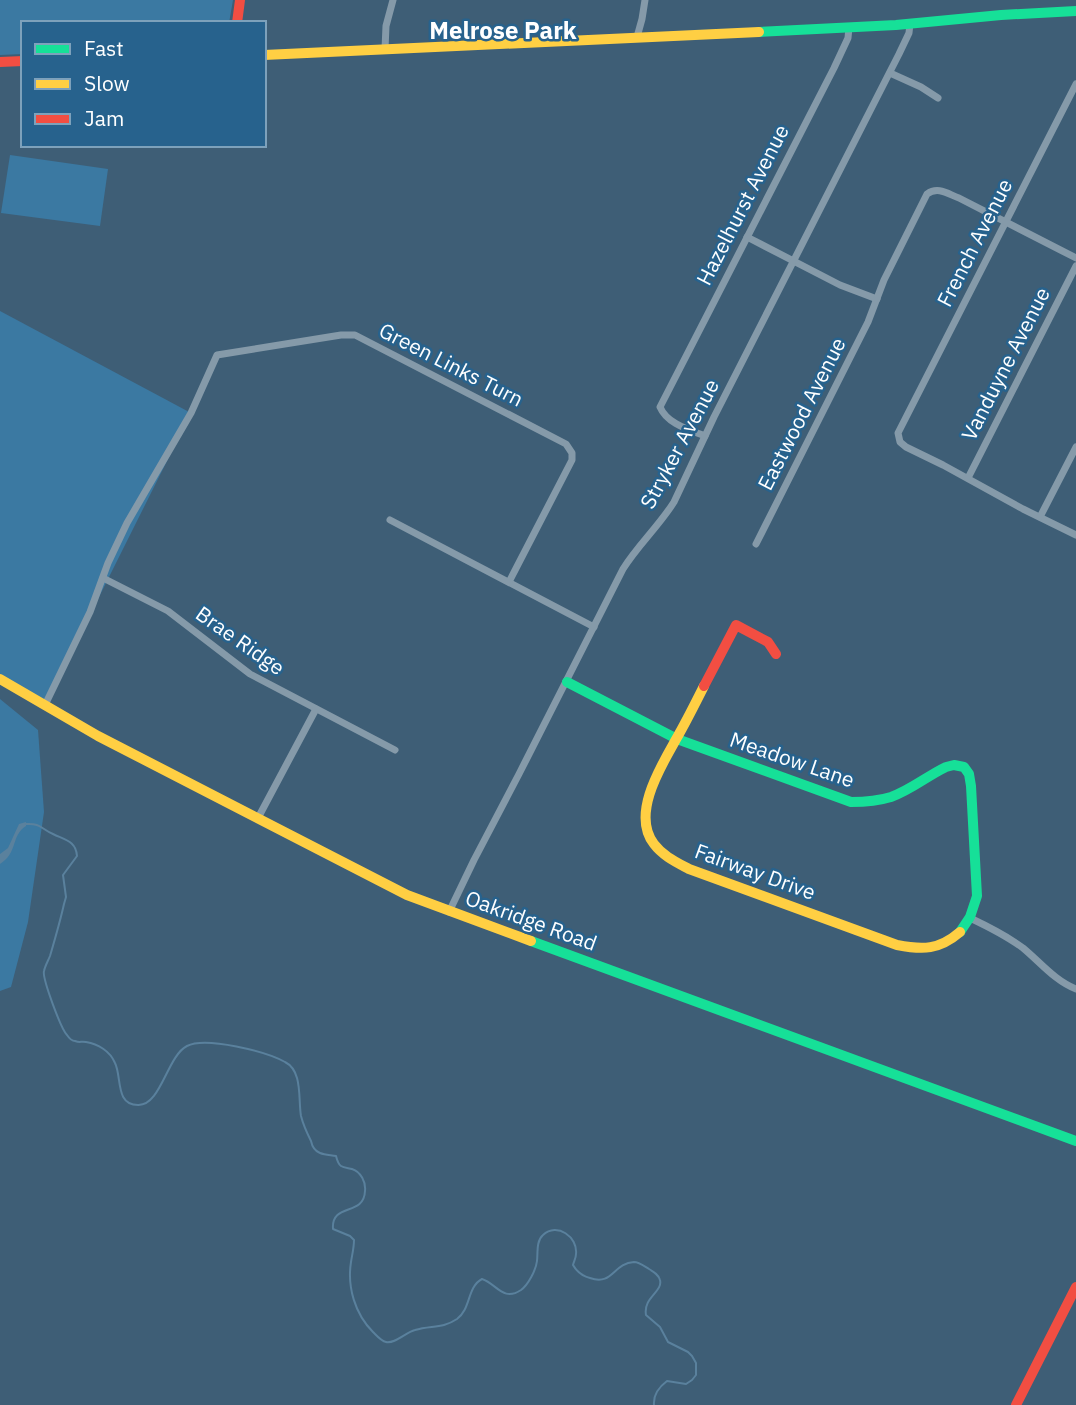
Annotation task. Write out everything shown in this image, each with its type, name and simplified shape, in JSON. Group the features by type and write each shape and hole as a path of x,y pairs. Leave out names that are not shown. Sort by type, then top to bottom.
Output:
{"street":[{"path":"237,21 240,0"},
{"path":"385,49 386,26 393,0"},
{"path":"636,37 645,0"},
{"path":"266,55 849,27 1076,11"},
{"name":"Stryker Avenue","path":"449,912 630,558 674,502 890,73 909,33 910,23"},
{"name":"Hazelhurst Avenue","path":"705,436 672,422 665,417 660,407 844,48 849,27"},
{"path":"0,62 21,61"},
{"path":"890,73 938,98"},
{"name":"French Avenue","path":"968,478 903,445 898,433 1076,83"},
{"name":"Eastwood Avenue","path":"756,544 868,321 884,280 927,194 940,191 1005,221"},
{"path":"1005,221 1076,258"},
{"path":"747,237 853,291 877,299"},
{"name":"Vanduyne Avenue","path":"968,478 1076,266"},
{"name":"Green Links Turn","path":"45,705 90,612 127,523 191,413 217,355 355,335 566,444 572,453 572,460 509,582"},
{"path":"1040,517 1076,447"},
{"path":"968,478 1076,535"},
{"path":"390,520 594,627"},
{"name":"Brae Ridge","path":"103,578 168,611 250,674 395,750"},
{"name":"Fairway Drive","path":"776,654 768,642 736,625 654,782 645,815 650,840 671,861 689,869 897,945 929,948 947,942 964,928 970,918"},
{"name":"Oakridge Road","path":"0,679 98,736 407,895 1076,1141"},
{"name":"Meadow Lane","path":"567,682 677,738 851,802 872,801 896,795 945,768 959,764 965,767 968,771 973,812 977,891 970,918"},
{"path":"258,818 316,709"},
{"path":"970,918 1020,946 1060,981 1076,989"},
{"path":"1016,1405 1076,1287"}],"shaded area":[{"path":"0,0 233,0 229,21 21,21 21,54 0,55"},
{"path":"10,155 108,169 100,226 1,213"},
{"path":"0,311 191,413 45,705 0,680"},
{"path":"0,699 38,730 44,812 28,922 11,987 0,991"},
{"path":"26,822 10,855 0,864 0,854 8,848 19,824"}],"waterway":[{"path":"26,824 38,825 66,840 75,847 77,856 63,875 66,897 44,971 52,1003 67,1035 78,1042 99,1046 107,1052 115,1063 122,1095 131,1104 138,1105 153,1098 180,1051 196,1043 222,1044 251,1050 291,1066 299,1086 302,1119 314,1148 320,1153 336,1156 340,1165 355,1170 364,1181 363,1199 359,1204 337,1215 333,1229 354,1240 350,1271 351,1290 361,1317 379,1338 389,1342 415,1330 452,1322 465,1310 474,1287 482,1279 505,1293 521,1290 535,1269 541,1238 549,1231 560,1231 566,1233 574,1242 576,1254 573,1265 585,1276 604,1279 627,1263 634,1262 653,1271 659,1278 659,1288 647,1304 646,1315 660,1327 668,1342 692,1356 696,1363 696,1375 686,1384 667,1381 657,1391 654,1405"}],"traffic: fast":[{"path":"759,32 1076,11"},
{"path":"567,682 677,739 851,802 891,797 946,767 964,767 969,774 971,786 977,896 970,917 960,932"},
{"path":"531,941 1076,1141"}],"traffic: slow":[{"path":"266,55 759,32"},
{"path":"0,679 98,736 407,895 531,941"},
{"path":"704,686 658,773 647,803 648,832 661,852 689,869 897,945 930,947 945,942 960,932"}],"traffic: jam":[{"path":"237,21 240,0"},
{"path":"0,62 21,61"},
{"path":"704,686 736,625 768,642 776,654"},
{"path":"1016,1405 1076,1287"}],"district":[{"name":"Melrose Park","path":"503,31"}]}
